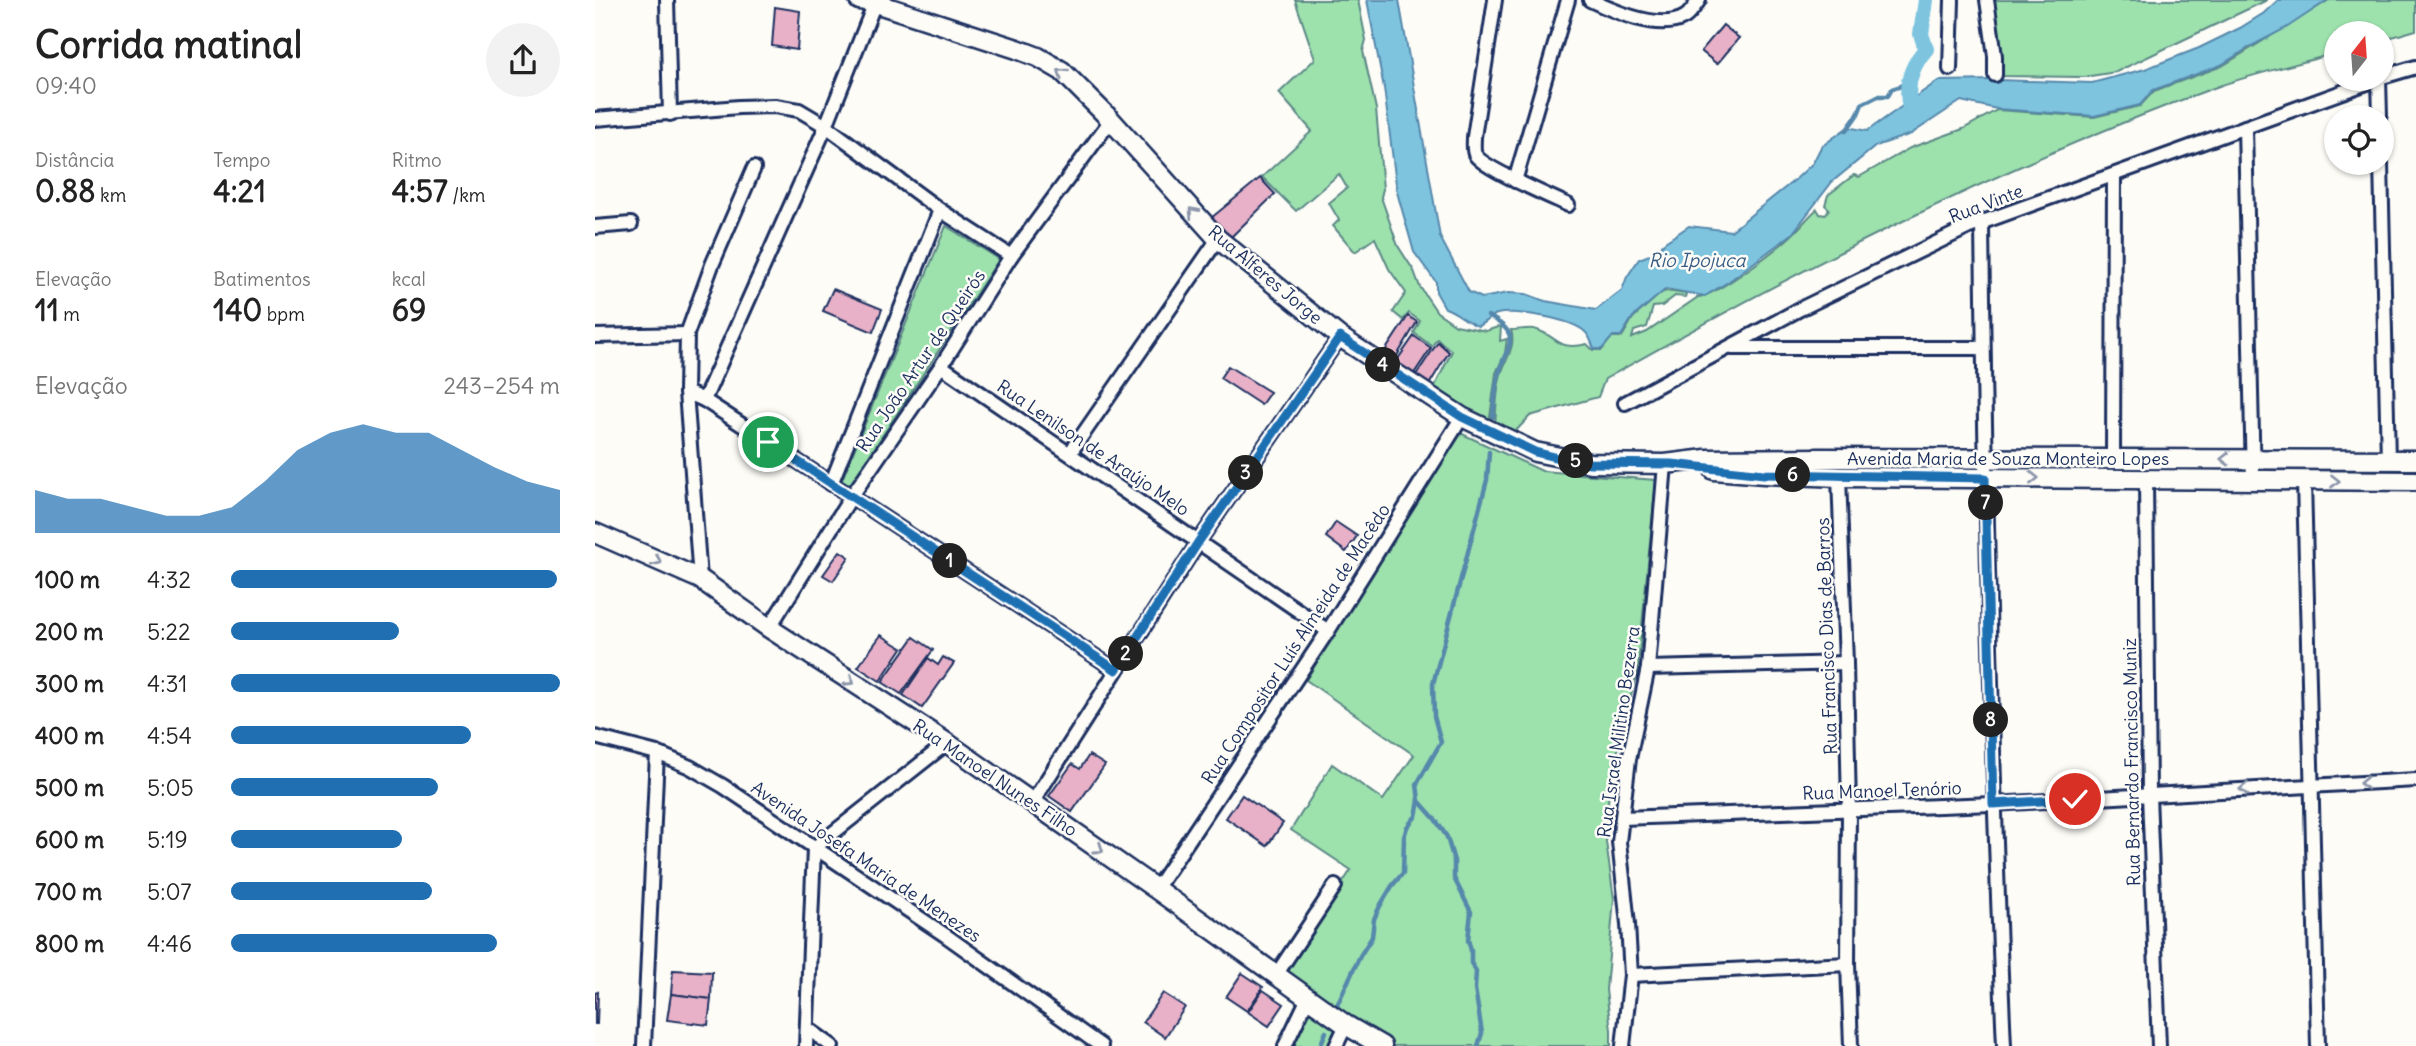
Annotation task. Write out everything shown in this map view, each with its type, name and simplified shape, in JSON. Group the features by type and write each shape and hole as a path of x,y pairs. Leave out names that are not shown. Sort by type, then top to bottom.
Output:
{"street":[{"path":"667,0 670,114"},
{"path":"1495,0 1474,137 1475,154 1480,160 1515,180 1568,205"},
{"path":"1515,180 1569,0"},
{"path":"1590,0 1604,3 1625,15 1655,21 1672,21 1685,17 1699,0"},
{"path":"1950,69 1952,0"},
{"path":"1987,0 1995,75"},
{"path":"704,400 826,126 870,1"},
{"name":"Rua Alferes Jorge","path":"870,1 1038,57 1062,71 1111,120 1218,239 1340,337 1462,417 1535,452 1566,460 1669,464"},
{"name":"Rua Vinte","path":"2394,74 2416,67"},
{"name":"Rua Vinte","path":"1625,402 1800,309 1982,222 2343,91"},
{"path":"595,119 739,107 786,107 799,110 826,126 940,210 1011,256"},
{"name":"Rua João Artur de Queirós","path":"769,628 851,497 941,366 1011,256 1111,120"},
{"path":"2245,127 2253,479"},
{"path":"700,579 686,392 687,334 712,265 754,168"},
{"path":"2113,459 2114,175"},
{"path":"2381,175 2388,460"},
{"path":"831,484 940,210"},
{"path":"1982,222 1984,459 1993,804 2004,1046"},
{"path":"595,227 631,224"},
{"path":"1070,453 1218,239"},
{"path":"595,336 687,334"},
{"path":"1032,803 1199,541 1340,337"},
{"path":"1728,348 1983,348"},
{"name":"Rua Lenilson de Araújo Melo","path":"941,366 1328,631"},
{"path":"686,392 704,400 1116,670"},
{"name":"Rua Compositor Luís Almeida de Macêdo","path":"1156,889 1328,631 1462,417"},
{"name":"Avenida Maria de Souza Monteiro Lopes","path":"1669,464 1706,460 2416,460"},
{"name":"Avenida Maria de Souza Monteiro Lopes","path":"1669,464 1764,474 1839,477 2416,481"},
{"name":"Rua Israel Militino Bezerra","path":"1623,1046 1631,975 1629,924 1620,863 1622,818 1629,759 1648,668 1669,464"},
{"name":"Rua Francisco Dias de Barros","path":"1839,477 1846,663 1851,1046"},
{"name":"Rua Bernardo Francisco Muniz","path":"2146,478 2146,795 2159,1046"},
{"path":"2304,481 2318,1046"},
{"name":"Rua Manoel Nunes Filho","path":"595,533 700,579 769,628 947,743 1346,1025 1382,1046"},
{"path":"1648,668 1846,663"},
{"name":"Avenida Josefa Maria de Menezes","path":"595,737 657,753 690,767 723,786 945,935 1101,1046"},
{"path":"806,1046 814,848 947,743"},
{"path":"644,1046 657,753"},
{"name":"Rua Manoel Tenório","path":"1622,818 1993,804 2416,780"},
{"path":"1276,975 1335,886"},
{"path":"1631,975 1848,964"},
{"path":"1285,1046 1308,998"},
{"path":"1336,1046 1346,1025"},
{"path":"807,1028 832,1046"}],"green space":[{"path":"1295,0 1358,0 1366,40 1363,51 1376,109 1383,189 1381,197 1398,246 1437,312 1456,325 1486,331 1501,326 1500,341 1507,339 1505,353 1496,373 1489,425 1433,390 1452,351 1437,339 1432,346 1414,333 1420,321 1409,313 1403,320 1393,312 1406,293 1389,269 1375,238 1355,252 1333,226 1339,220 1329,203 1347,188 1339,174 1296,211 1262,177 1312,131 1279,93 1315,59"},
{"path":"1994,0 2267,0 2116,72 2084,77 1999,76 2000,55"},
{"path":"2329,0 2416,0 2416,30 2394,36 2394,21 2324,21 2324,56 2219,86 2139,116 1982,183 1679,337 1605,379 1598,397 1530,416 1511,436 1495,429 1499,384 1511,349 1511,330 1534,329 1569,346 1587,344 1593,350 1602,350 1612,337 1622,337 1633,318 1661,293 1666,291 1686,294 1685,297 1675,296 1662,306 1653,307 1647,327 1634,331 1632,338 1647,332 1698,297 1718,289 1747,270 1787,240 1817,209 1820,214 1825,215 1829,209 1825,205 1828,195 1854,175 1859,177 1910,148 1963,129 1997,110 2094,117 2140,106 2154,91 2222,66"},
{"path":"946,226 999,259 850,485 841,482"},
{"path":"1458,432 1542,471 1656,480 1638,667 1609,787 1606,842 1614,899 1606,990 1611,1046 1392,1046 1349,1021 1282,974 1351,870 1291,830 1332,764 1383,800 1414,755 1306,680"},
{"path":"1309,1008 1339,1028 1330,1046 1291,1046"}],"water":[{"name":"Rio Ipojuca","path":"1367,0 1399,0 1440,237 1469,292 1482,298 1508,293 1526,294 1545,301 1596,310 1622,290 1639,259 1652,254 1689,226 1731,231 1796,179 1813,163 1821,147 1848,127 1867,131 1938,81 2092,83 2145,69 2199,48 2240,28 2264,13 2278,0 2328,0 2286,28 2221,65 2153,90 2140,105 2094,116 1997,109 1961,101 1911,134 1876,146 1832,182 1792,234 1728,282 1705,296 1666,289 1633,317 1621,336 1613,336 1602,349 1594,349 1588,335 1581,329 1558,320 1530,314 1505,313 1495,315 1478,326 1445,308 1436,292 1436,282 1414,252 1397,192 1384,88"}],"building":[{"path":"775,7 800,11 797,50 772,46"},
{"path":"1723,25 1739,38 1717,64 1701,51"},
{"path":"1260,178 1275,194 1230,238 1211,218"},
{"path":"833,289 882,309 873,332 823,311"},
{"path":"1408,316 1417,322 1392,364 1381,357"},
{"path":"1414,336 1431,348 1411,378 1393,366"},
{"path":"1438,342 1449,352 1427,388 1414,378"},
{"path":"1228,366 1270,392 1261,405 1220,378"},
{"path":"1336,522 1357,536 1346,552 1326,537"},
{"path":"840,551 849,557 833,581 823,575"},
{"path":"881,635 902,648 880,681 858,667"},
{"path":"914,637 933,650 901,694 882,682"},
{"path":"943,657 954,663 922,708 903,695 928,658 938,665"},
{"path":"1089,755 1105,765 1072,812 1049,796 1072,764 1080,769"},
{"path":"1242,795 1283,823 1267,846 1226,818"},
{"path":"673,970 712,972 711,999 671,994"},
{"path":"1242,973 1263,987 1247,1011 1226,997"},
{"path":"1263,990 1284,1004 1269,1026 1248,1012"},
{"path":"598,992 597,1024 595,1024 595,993"},
{"path":"1163,993 1185,1007 1165,1037 1143,1022"},
{"path":"671,994 711,999 708,1025 667,1020"}],"waterway":[{"path":"1910,108 1908,92 1911,77 1916,62 1926,49 1921,34 1926,0"},
{"path":"1846,131 1862,104 1878,96 1888,96 1892,89 1901,86 1911,73"},
{"path":"1488,316 1500,323 1510,336 1497,382 1493,417"},
{"path":"1336,1007 1372,937 1374,919 1380,906 1403,873 1404,837 1407,827 1416,816 1419,801 1417,784 1441,742 1434,716 1433,684 1487,480 1489,452"},
{"path":"1419,801 1447,837 1454,861 1454,878 1471,912 1468,940 1471,963 1476,971 1475,989 1482,1033 1478,1046"},
{"path":"1320,1046 1326,1032"}],"route":[{"path":"768,442 1116,670 1199,541 1340,337 1462,417 1535,452 1566,460 1672,464 1764,474 1985,478 1993,804 2075,799"}]}
